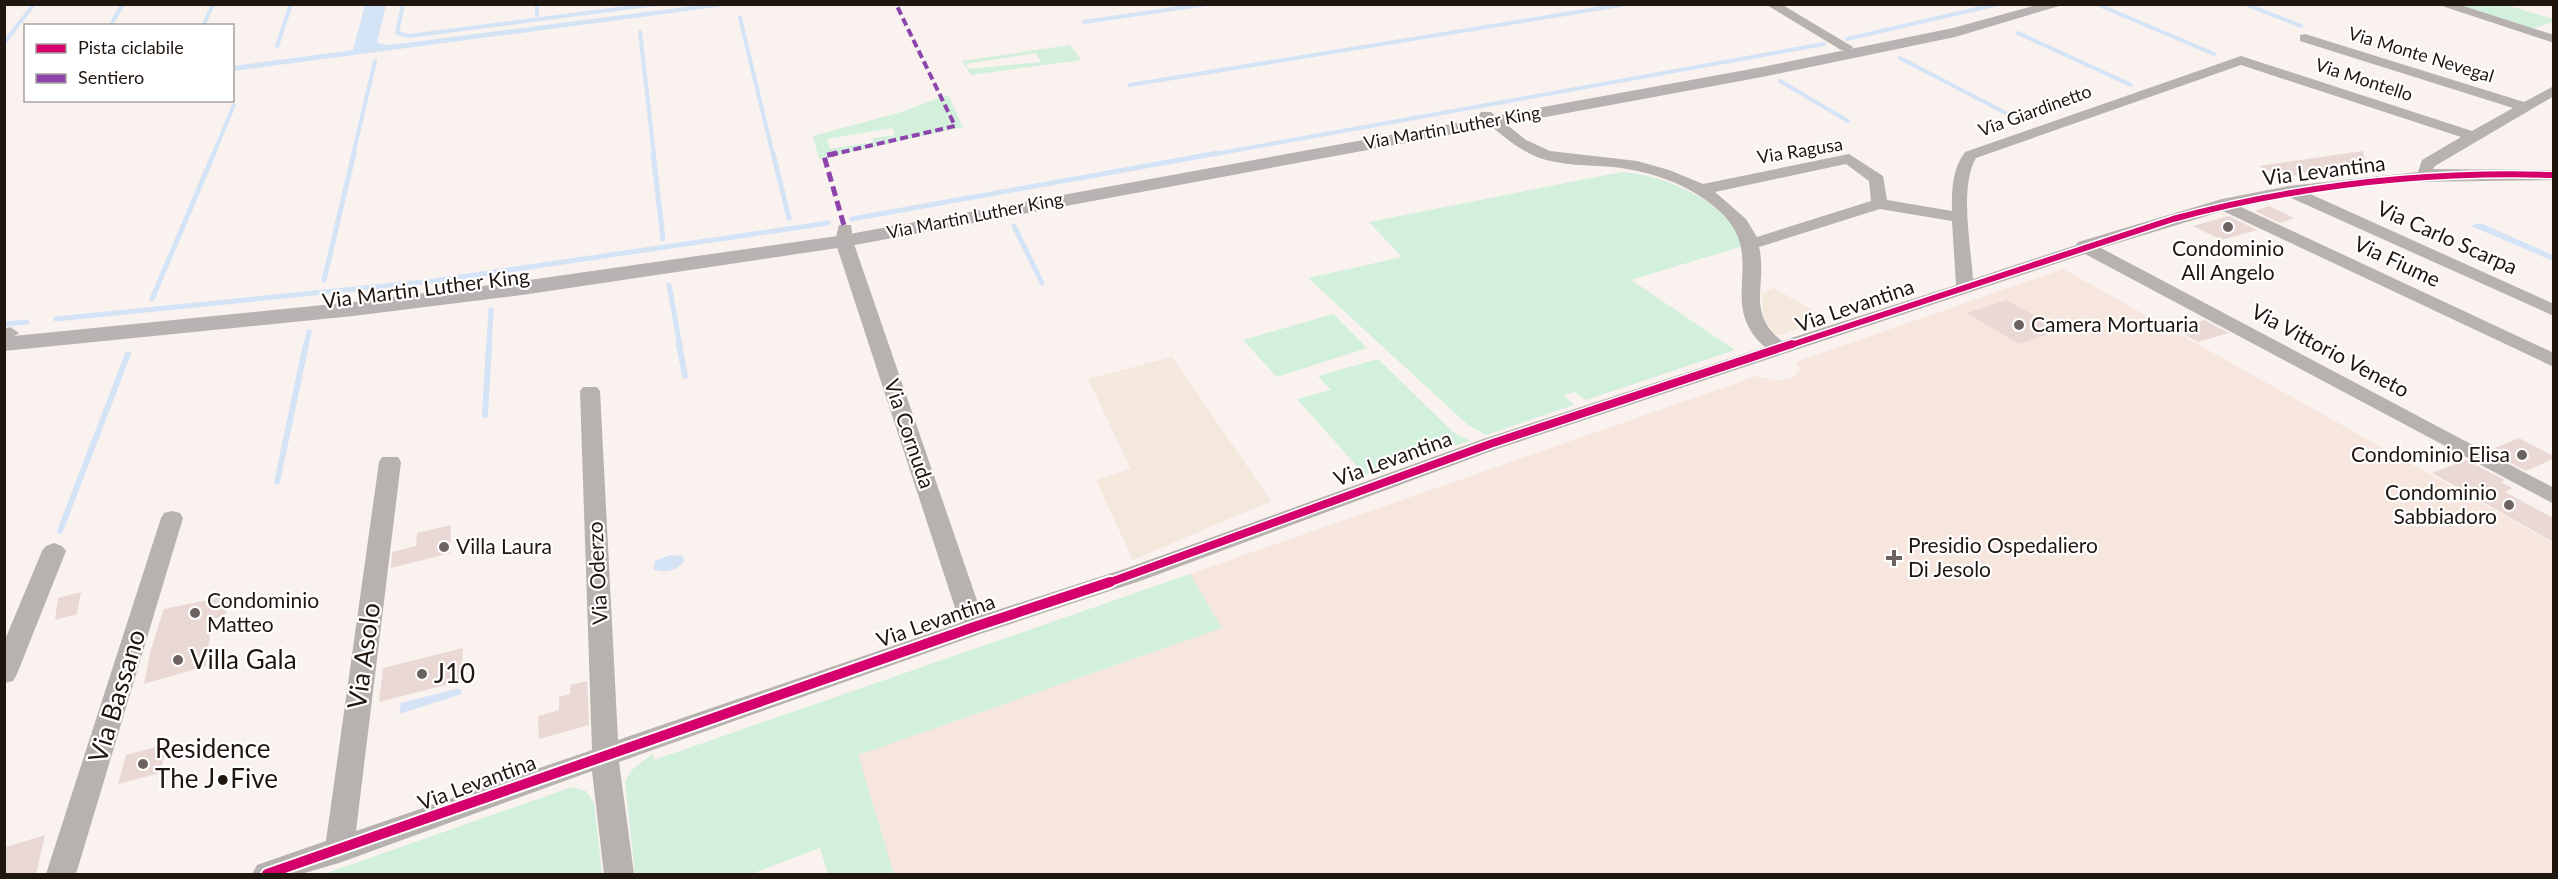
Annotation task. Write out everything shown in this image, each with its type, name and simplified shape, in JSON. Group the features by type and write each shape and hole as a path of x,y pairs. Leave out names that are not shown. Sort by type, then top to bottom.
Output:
{"main road":[{"name":"Via Martin Luther King","path":"1491,118 1846,47 2032,4"},
{"name":"Via Martin Luther King","path":"6,337 520,278 845,235 1888,46 1994,23 2059,4"}],"street":[{"path":"1771,4 1846,47"},
{"path":"2442,4 2553,39"},
{"name":"Via Monte Nevegal","path":"2306,38 2526,107"},
{"name":"Via Montello","path":"2241,60 2475,137"},
{"name":"Via Giardinetto","path":"1965,288 1961,180 1966,159 1970,155 2241,60"},
{"path":"2431,176 2425,166 2526,107 2550,96"},
{"path":"1491,118 1533,150 1560,157 1627,164 1653,171 1699,190 1734,216 1749,234 1752,244 1752,310 1761,332 1781,350"},
{"path":"2451,151 2459,163 2478,175"},
{"name":"Via Ragusa","path":"1699,190 1849,159 1876,179 1879,204"},
{"name":"Via Levantina","path":"267,874 339,851 974,627 1135,574 1490,444 1781,350 2084,246 2222,204 2288,191 2431,176 2553,176"},
{"name":"Via Carlo Scarpa","path":"2288,191 2553,311"},
{"path":"1752,244 1879,204 1961,217"},
{"name":"Via Fiume","path":"2222,204 2553,361"},
{"name":"Via Cornuda","path":"845,235 974,627"},
{"name":"Via Vittorio Veneto","path":"2084,246 2553,497"},
{"name":"Via Oderzo","path":"590,391 606,756 619,874"},
{"name":"Via Asolo","path":"339,851 390,462"},
{"name":"Via Bassano","path":"61,874 172,518"},
{"path":"4,674 54,551"}],"shaded area":[{"name":"Presidio Ospedaliero Di Jesolo","path":"2063,269 2553,543 2553,874 894,874 857,755 1222,628 1190,574 1757,376 1778,381 1790,379 1800,370 1796,362"},
{"path":"1774,288 1827,319 1780,335 1775,334 1763,317 1762,293"},
{"path":"1172,357 1271,501 1133,560 1096,480 1131,469 1088,379"}],"green space":[{"path":"2452,5 2506,5 2553,19 2553,22 2531,29"},
{"path":"1070,45 1081,60 971,75 962,61","holes":["1036,53 1041,62 968,69 966,64"]},
{"path":"948,95 963,127 819,159 813,136 898,113","holes":["892,128 895,135 873,138 873,142 830,149 827,139"]},
{"path":"1622,172 1651,177 1680,187 1707,202 1734,227 1743,246 1631,280 1735,350 1586,400 1575,392 1564,395 1574,405 1486,435 1468,425 1308,278 1402,257 1369,222"},
{"path":"1333,314 1367,348 1277,377 1243,340"},
{"path":"1378,359 1453,432 1470,441 1365,475 1297,399 1331,390 1318,376"},
{"path":"1190,574 1222,628 858,755 894,874 828,874 820,848 751,874 635,874 625,781 632,770 651,755 653,754 654,760"},
{"path":"572,787 586,791 594,803 602,874 324,874"}],"water":[{"path":"365,5 386,5 377,43 390,45 701,5 732,5 234,71 234,66 353,50"},
{"path":"2480,223 2553,255 2553,261 2471,226"},
{"path":"670,555 683,556 684,561 670,571 653,569 655,561"},
{"path":"460,688 462,694 399,714 401,703"}],"building":[{"path":"2363,151 2365,161 2320,173 2314,170 2286,178 2259,166"},
{"path":"2269,206 2294,218 2280,223 2255,211"},
{"name":"Condominio All Angelo","path":"2229,216 2257,230 2221,240 2193,226"},
{"name":"Camera Mortuaria","path":"2007,300 2059,330 2019,344 1967,313"},
{"path":"2204,320 2229,333 2198,342 2175,329"},
{"name":"Condominio Elisa","path":"2519,438 2553,456 2553,459 2526,471 2488,451"},
{"name":"Condominio Sabbiadoro","path":"2466,460 2505,480 2501,482 2512,488 2505,492 2553,518 2553,542 2432,473"},
{"name":"Villa Laura","path":"451,525 450,553 391,568 392,552 416,546 417,533"},
{"path":"81,592 77,614 55,620 58,598"},
{"path":"231,595 225,616 212,619 206,666 144,684 151,649 164,609"},
{"name":"J10","path":"463,648 461,681 379,702 383,668"},
{"path":"587,681 589,725 539,739 538,716 559,710 559,697 570,694 570,685"},
{"name":"Residence The J•Five","path":"167,744 160,773 118,784 126,755"},
{"path":"45,835 36,874 4,874 6,847"}],"waterway":[{"path":"4,43 34,4"},
{"path":"111,24 123,4"},
{"path":"204,24 213,4"},
{"path":"277,46 291,4"},
{"path":"403,4 397,33 409,36 656,4"},
{"path":"537,4 537,15"},
{"path":"1084,22 1207,4"},
{"path":"1130,85 1627,4"},
{"path":"1847,39 1998,4"},
{"path":"2245,4 2301,26"},
{"path":"2101,6 2214,54"},
{"path":"740,18 773,155"},
{"path":"640,32 654,155"},
{"path":"2018,33 2131,85"},
{"path":"1210,155 1824,44"},
{"path":"1900,58 2023,122"},
{"path":"353,155 375,61"},
{"path":"1780,81 1848,121"},
{"path":"213,155 234,105"},
{"path":"152,299 214,153"},
{"path":"324,280 354,153"},
{"path":"653,153 663,239"},
{"path":"773,153 789,218"},
{"path":"852,219 1218,153"},
{"path":"56,319 434,281 828,223"},
{"path":"1014,226 1042,283"},
{"path":"669,285 680,346"},
{"path":"489,346 491,310"},
{"path":"4,324 27,322"},
{"path":"306,346 309,332"},
{"path":"277,482 306,344"},
{"path":"485,415 489,344"},
{"path":"679,344 685,376"},
{"path":"60,531 128,354"}],"marked path":[{"path":"845,229 824,156 955,126 896,4"}],"cycle path":[{"path":"267,874 974,627 1135,574 1490,444 2173,219 2266,196 2361,181 2458,174 2554,175"}],"place":[{"name":"Condominio All Angelo","path":"2228,227"},
{"name":"Camera Mortuaria","path":"2019,325"},
{"name":"Condominio Elisa","path":"2522,455"},
{"name":"Condominio Sabbiadoro","path":"2509,505"},
{"name":"Villa Laura","path":"444,547"},
{"name":"Presidio Ospedaliero Di Jesolo","path":"1894,558"},
{"name":"Condominio Matteo","path":"195,613"},
{"name":"Villa Gala","path":"178,660"},
{"name":"J10","path":"422,674"},
{"name":"Residence The J•Five","path":"143,764"}]}
